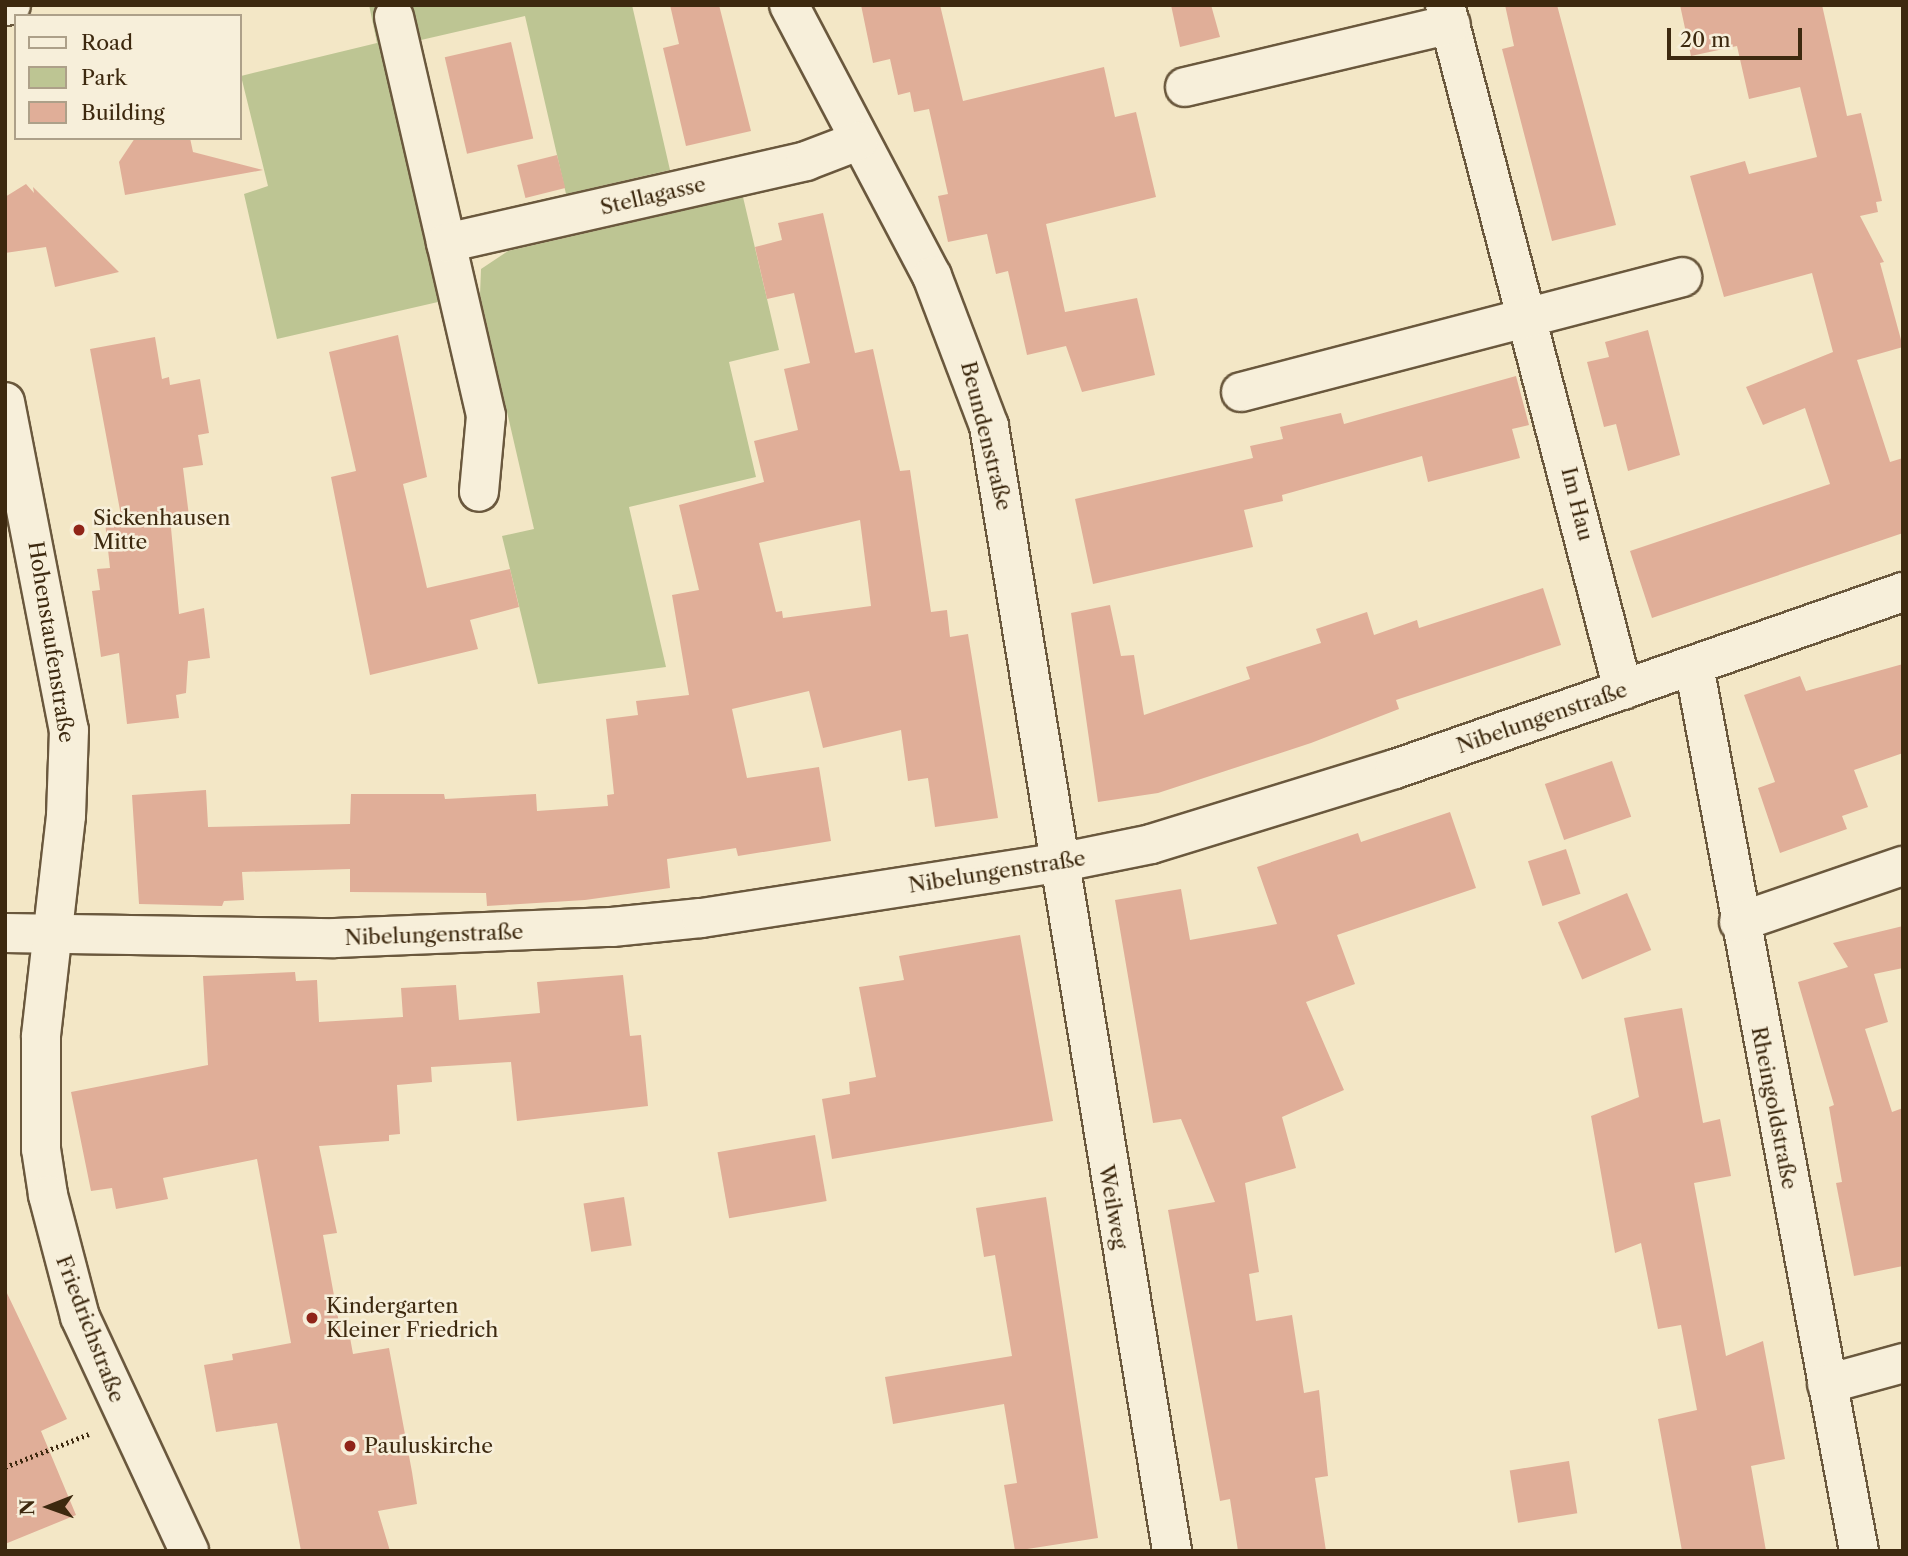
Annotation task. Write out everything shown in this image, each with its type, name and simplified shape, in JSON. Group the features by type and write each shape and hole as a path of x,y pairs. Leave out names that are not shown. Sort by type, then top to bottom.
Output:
{"street":[{"path":"5,6 11,5"},
{"name":"Beundenstraße","path":"789,5 858,141 937,287 989,426 1009,526 1058,863"},
{"name":"Im Hau","path":"1185,87 1448,14 1530,317 1623,690"},
{"path":"394,17 486,416 479,492"},
{"name":"Stellagasse","path":"446,243 806,161 858,141"},
{"path":"1241,393 1682,277"},
{"name":"Hohenstaufenstraße","path":"5,402 69,730 52,929"},
{"name":"Nibelungenstraße","path":"5,933 52,929 335,938 612,927 1058,863 1227,822 1694,666 1903,592"},
{"name":"Rheingoldstraße","path":"1694,666 1739,922 1859,1551"},
{"name":"Weilweg","path":"1058,863 1172,1551"},
{"path":"1739,922 1903,866"},
{"name":"Friedrichstraße","path":"52,929 40,1068 44,1172 56,1238 80,1317 125,1420 189,1551"},
{"path":"1827,1384 1903,1363"}],"path":[{"path":"5,1467 125,1420"}],"green space":[{"path":"369,5 632,5 670,170 566,194 525,16 421,40 413,7 373,17 438,302 277,339 244,194 268,186 242,76 377,43"},
{"path":"743,197 779,350 729,362 756,477 629,507 666,667 538,684 502,536 534,529 480,295 481,269 508,251"}],"building":[{"path":"670,5 719,5 751,131 686,146 663,48 679,44"},
{"path":"861,5 940,5 963,101 1104,67 1115,117 1136,112 1156,197 1046,224 1065,312 1137,298 1155,375 1082,392 1066,346 1027,355 1008,271 996,274 987,234 948,242 938,196 948,194 929,109 914,112 910,92 898,95 890,59 873,63"},
{"path":"1171,5 1211,5 1220,37 1180,47"},
{"path":"1505,5 1557,5 1616,225 1552,241 1502,49 1514,46"},
{"path":"1680,5 1822,5 1847,116 1861,113 1882,201 1876,202 1878,212 1860,216 1884,262 1880,263 1903,347 1857,360 1890,462 1903,458 1903,533 1652,618 1630,551 1830,484 1805,408 1763,425 1746,387 1833,352 1812,273 1724,297 1690,176 1745,161 1749,174 1817,157 1800,87 1749,99 1737,46 1691,56"},
{"path":"511,42 533,138 467,154 445,57"},
{"path":"134,140 190,140 193,152 263,170 125,195 119,162"},
{"path":"557,155 565,188 525,198 517,165"},
{"path":"26,184 34,193 33,187 119,272 55,287 46,247 5,253 5,197"},
{"path":"823,213 855,353 873,349 900,471 910,470 931,612 947,610 950,637 968,634 998,818 935,827 928,778 908,781 901,730 823,748 809,691 732,709 747,778 819,767 831,841 738,856 736,848 667,859 670,888 585,900 487,906 486,893 350,892 350,869 242,872 244,900 224,901 222,906 139,904 132,795 206,790 208,827 350,824 351,794 444,794 445,799 536,794 537,811 608,806 607,795 614,794 606,719 638,715 636,701 689,695 672,595 699,590 679,505 764,482 754,441 798,430 784,369 810,363 794,293 767,299 755,247 782,240 778,223","holes":["860,520 871,606 783,618 782,611 776,612 759,543"]},
{"path":"1648,330 1680,455 1628,471 1616,424 1604,427 1587,362 1609,357 1605,342"},
{"path":"398,335 427,477 403,484 427,588 510,569 519,607 470,620 478,649 370,675 331,477 356,471 329,352"},
{"path":"155,337 162,379 169,377 170,385 200,379 209,433 198,435 203,465 183,468 189,516 170,517 179,614 204,608 210,658 188,661 186,693 176,695 179,718 127,724 119,653 101,657 92,591 100,590 97,569 110,568 105,522 122,521 90,349"},
{"path":"1516,376 1529,425 1512,429 1520,458 1428,482 1422,456 1282,495 1283,501 1244,510 1253,547 1093,584 1075,499 1253,458 1250,446 1283,439 1280,427 1341,413 1344,424"},
{"path":"1543,588 1561,645 1396,700 1399,709 1311,743 1158,793 1098,802 1071,613 1110,605 1121,656 1134,655 1144,715 1250,679 1246,667 1321,643 1316,629 1367,612 1374,635 1417,620 1419,628"},
{"path":"1903,664 1903,753 1854,770 1868,807 1842,816 1847,829 1780,853 1758,788 1775,782 1744,695 1800,676 1806,691"},
{"path":"1612,761 1631,817 1564,840 1545,784"},
{"path":"1450,812 1476,888 1337,935 1355,984 1306,1002 1344,1090 1282,1117 1296,1168 1245,1183 1259,1272 1249,1274 1256,1321 1292,1315 1304,1393 1319,1390 1328,1476 1315,1478 1326,1551 1238,1551 1230,1499 1220,1501 1168,1210 1215,1202 1181,1119 1153,1123 1115,900 1181,889 1190,940 1277,924 1257,867 1358,833 1361,842"},
{"path":"1566,849 1581,894 1542,906 1528,861"},
{"path":"1627,893 1651,950 1582,979 1558,922"},
{"path":"1903,926 1903,968 1874,974 1888,1022 1865,1029 1892,1112 1903,1108 1903,1266 1854,1276 1836,1183 1842,1182 1829,1107 1834,1105 1798,982 1848,967 1833,943"},
{"path":"1020,935 1053,1121 832,1159 822,1099 850,1094 849,1082 876,1077 859,987 904,980 899,956"},
{"path":"295,972 296,981 317,980 319,1022 403,1017 401,988 456,985 459,1020 540,1013 537,982 623,975 630,1036 641,1035 648,1106 517,1121 511,1062 431,1067 432,1082 397,1085 400,1134 389,1135 389,1141 319,1146 337,1233 323,1235 341,1334 349,1332 353,1354 389,1348 412,1472 417,1504 378,1511 390,1551 301,1551 277,1423 216,1432 204,1365 233,1360 232,1354 291,1343 257,1159 163,1178 168,1199 116,1209 112,1188 91,1191 71,1092 208,1065 203,976"},
{"path":"1682,1008 1703,1123 1720,1119 1731,1176 1694,1183 1726,1356 1763,1341 1785,1459 1751,1466 1766,1551 1682,1551 1658,1419 1697,1410 1681,1325 1658,1329 1641,1243 1615,1253 1591,1116 1639,1097 1624,1018"},
{"path":"815,1135 827,1201 729,1218 718,1152"},
{"path":"624,1197 632,1245 591,1252 584,1203"},
{"path":"1046,1197 1098,1538 1015,1551 1004,1485 1017,1483 1004,1404 893,1424 885,1377 1012,1356 995,1255 984,1257 976,1208"},
{"path":"5,1289 67,1419 41,1431 76,1515 5,1544"},
{"path":"1569,1461 1577,1513 1518,1523 1510,1470"}],"place":[{"name":"Sickenhausen Mitte","path":"79,530"},
{"name":"Kindergarten Kleiner Friedrich","path":"312,1318"},
{"name":"Pauluskirche","path":"350,1446"}]}
